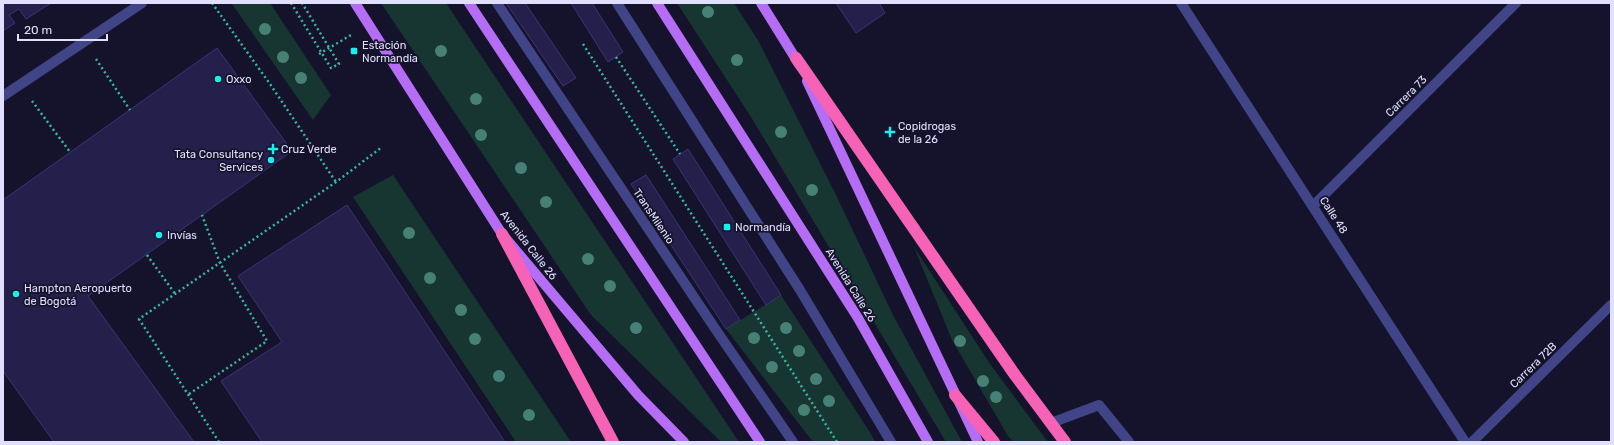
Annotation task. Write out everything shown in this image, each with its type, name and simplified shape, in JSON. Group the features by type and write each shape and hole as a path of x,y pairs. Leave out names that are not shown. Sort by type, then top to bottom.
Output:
{"highway":[{"path":"796,58 1016,375 1065,442"},
{"path":"502,234 613,442"},
{"path":"955,395 994,442"}],"main road":[{"name":"Avenida Calle 26","path":"355,3 502,234 638,395 684,442"},
{"path":"468,3 760,442"},
{"name":"Avenida Calle 26","path":"657,3 858,318 928,442"},
{"path":"761,3 796,58 978,442"}],"street":[{"path":"3,96 142,3"},
{"name":"TransMilenio","path":"497,3 716,330 793,442"},
{"path":"617,3 800,290 891,442"},
{"name":"Calle 48","path":"1181,3 1314,206 1465,442"},
{"name":"Carrera 73","path":"1314,206 1516,3"},
{"name":"Carrera 72B","path":"1472,442 1611,305"},
{"path":"1051,423 1099,405 1129,442"}],"path":[{"path":"212,3 270,84 336,182"},
{"path":"292,3 332,68 339,64 302,3"},
{"path":"319,54 368,24"},
{"path":"84,42 130,110"},
{"path":"583,44 837,442"},
{"path":"616,57 680,154"},
{"path":"20,85 70,152"},
{"path":"219,442 139,319 176,295 336,182 382,147"},
{"path":"189,394 267,341 220,263 202,216"},
{"path":"147,255 176,295"}],"green space":[{"path":"270,3 331,95 313,120 232,4"},
{"path":"381,3 446,3 739,442 721,442 591,315"},
{"path":"677,3 734,3 759,42 837,197 893,315 962,442 946,442 751,117"},
{"path":"393,175 571,442 516,442 353,197"},
{"path":"914,247 990,364 1048,442 1013,442 1008,436 952,340"},
{"path":"781,295 875,442 813,442 726,329"}],"building":[{"path":"3,3 51,3 26,19 19,9 9,15 15,23 3,31"},
{"path":"506,3 525,3 576,78 563,86"},
{"path":"571,3 592,3 623,52 608,62"},
{"path":"836,3 879,3 885,13 856,33"},
{"path":"217,48 292,151 88,296 194,442 54,442 3,371 3,200"},
{"name":"Normandía","path":"688,149 781,295 766,305 673,159"},
{"path":"646,175 740,320 726,329 631,184"},
{"path":"347,205 505,442 262,442 221,381 282,342 238,276"}],"place":[{"name":"Estación Normandía","path":"354,51"},
{"name":"Oxxo","path":"218,79"},
{"name":"Copidrogas de la 26","path":"890,132"},
{"name":"Cruz Verde","path":"273,149"},
{"name":"Tata Consultancy Services","path":"271,160"},
{"name":"Normandía","path":"727,227"},
{"name":"Invías","path":"159,235"},
{"name":"Hampton Aeropuerto de Bogotá","path":"16,294"}]}
